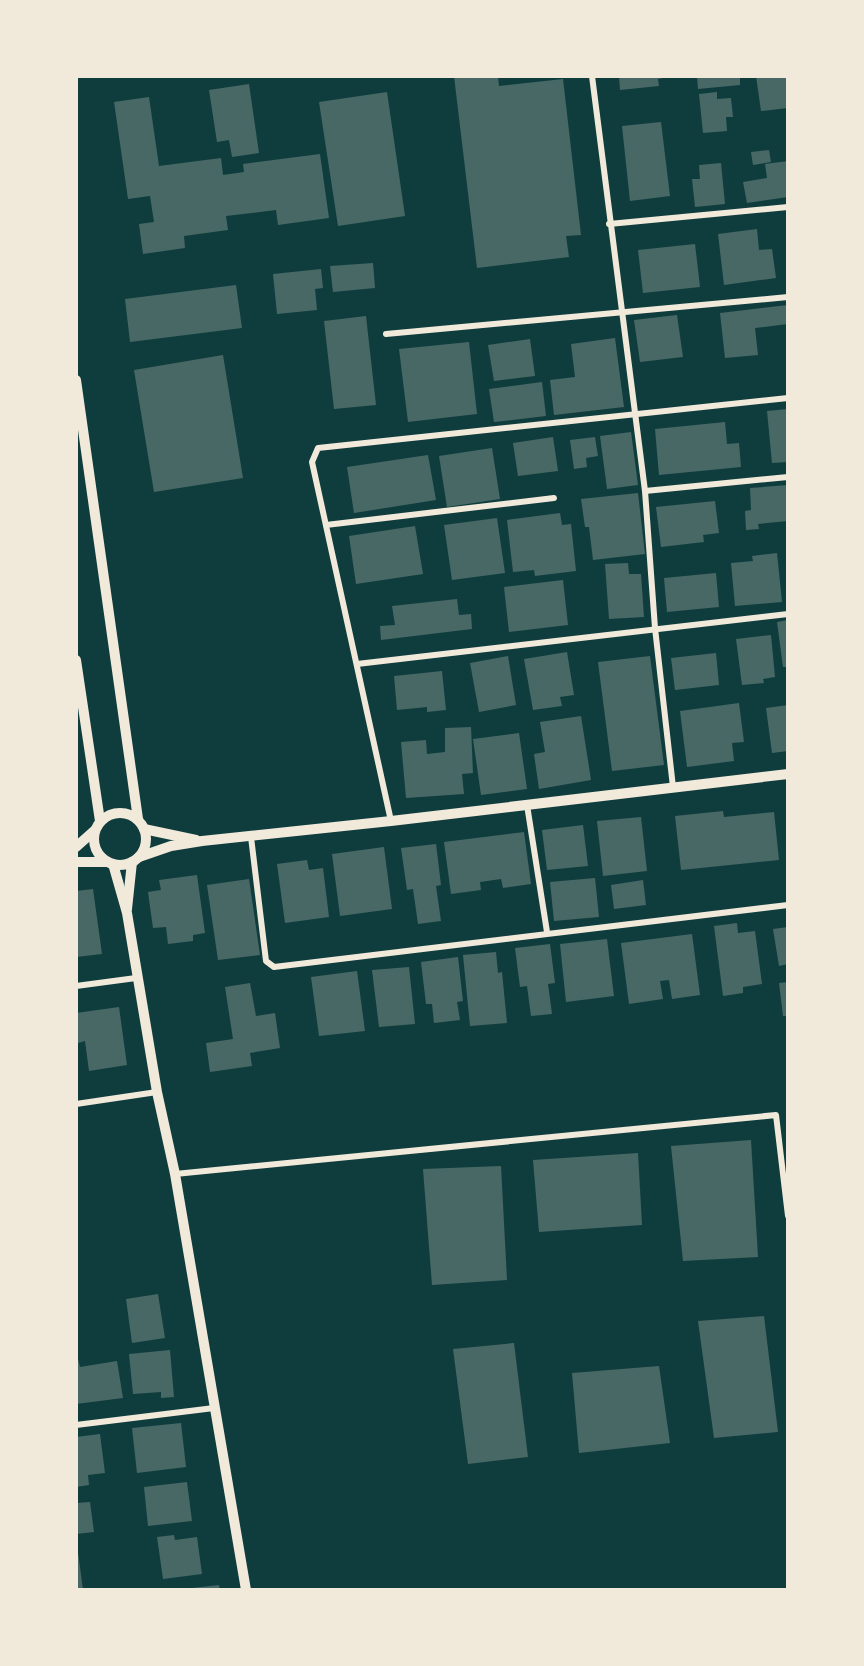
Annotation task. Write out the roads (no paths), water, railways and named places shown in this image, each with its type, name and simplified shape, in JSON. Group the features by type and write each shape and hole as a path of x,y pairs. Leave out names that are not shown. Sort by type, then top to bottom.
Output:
{"street":[{"path":"592,76 609,224 645,491 655,628 673,787"},
{"path":"609,224 788,207"},
{"path":"386,334 788,297"},
{"path":"76,380 138,819 144,829 146,843 136,859 127,913"},
{"path":"391,821 312,462 318,448 788,398"},
{"path":"645,491 788,477"},
{"path":"326,525 554,498"},
{"path":"357,664 788,614"},
{"path":"76,660 100,821"},
{"path":"76,862 110,863 136,859 171,846 202,841 788,774"},
{"path":"527,805 547,932"},
{"path":"76,847 94,831 100,821 114,813 131,814 138,819"},
{"path":"144,829 202,841"},
{"path":"94,831 94,846 110,863 127,913 136,978 175,1174 246,1590"},
{"path":"251,837 266,961 274,967 547,932 788,905"},
{"path":"76,986 136,978"},
{"path":"76,1104 157,1092"},
{"path":"175,1174 777,1115 788,1216"},
{"path":"76,1425 214,1408"}]}
